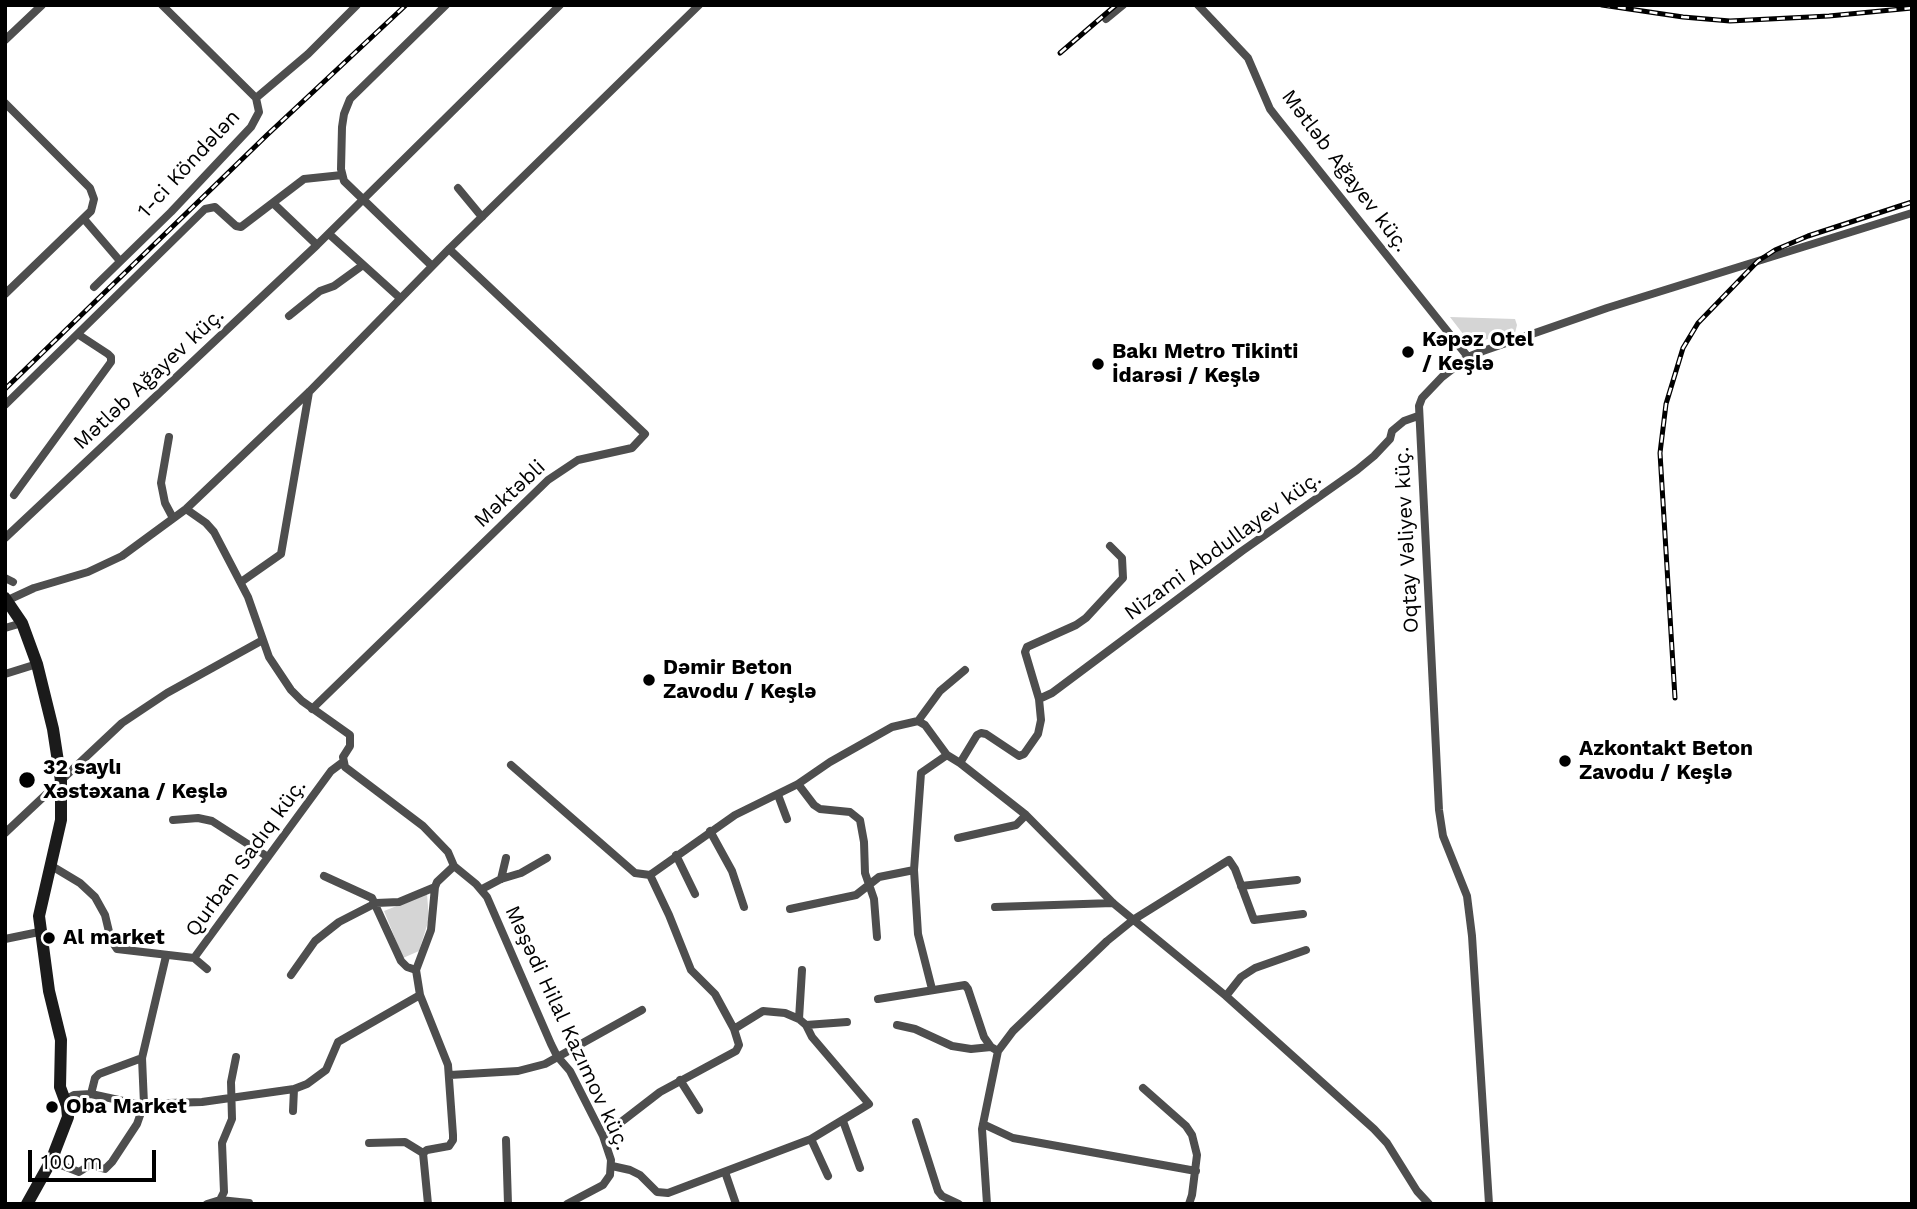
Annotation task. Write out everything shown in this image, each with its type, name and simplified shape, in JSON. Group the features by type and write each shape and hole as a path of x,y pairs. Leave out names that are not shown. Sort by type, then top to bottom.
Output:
{"street":[{"path":"5,40 42,5"},
{"path":"162,5 256,98"},
{"name":"1-ci Köndələn","path":"94,287 171,212 251,127 259,112 256,98 308,54 357,5"},
{"path":"432,266 349,187 342,176 342,127 350,99 446,5"},
{"name":"Mətləb Ağayev küç.","path":"5,538 317,245 560,5"},
{"path":"27,1204 51,1161 67,1123 65,1100 60,1087 61,1040 39,932 41,905 61,820 61,781 53,729 37,664 22,623 6,599 88,572 122,556 186,509 309,392 449,249 699,5"},
{"path":"1106,19 1123,5"},
{"name":"Mətləb Ağayev küç.","path":"1198,5 1248,58 1277,118 1468,357"},
{"path":"5,103 89,188 93,206 84,219 5,294"},
{"path":"5,405 205,209 215,207 236,226 241,227 304,179 342,176"},
{"path":"458,188 482,218"},
{"path":"274,204 317,245"},
{"name":"Oqtay Vəliyev küç.","path":"1489,1204 1472,936 1467,896 1443,836 1439,810 1418,416 1422,398 1468,357 1607,307 1912,213"},
{"path":"84,219 120,261"},
{"path":"328,234 400,298"},
{"name":"Məktəbli","path":"312,709 548,480 578,460 632,448 645,434 449,249"},
{"path":"289,316 320,291 334,285 363,265"},
{"name":"Mətləb Ağayev küç.","path":"14,495 111,362 108,354 79,335"},
{"path":"241,582 281,554 309,392"},
{"name":"Nizami Abdullayev küç.","path":"1039,699 1052,693 1241,551 1357,470 1390,439 1392,431 1404,421 1418,416"},
{"path":"169,437 161,484 165,503 173,518"},
{"path":"186,509 214,532 241,582 261,641 291,690 312,709 350,735 350,746 343,762"},
{"path":"960,762 981,733 1014,754 1024,754 1038,734 1041,720 1039,699 1025,652 1027,647 1086,618 1124,578 1122,558 1110,545"},
{"path":"5,628 22,623"},
{"path":"5,833 122,723 167,693 261,641"},
{"path":"5,674 37,664"},
{"path":"511,765 635,873 650,875 748,807 799,785 830,762 892,727 918,721 940,691 965,670"},
{"path":"918,721 925,725 947,755 960,762 1026,815 1113,903 1226,996 1374,1129 1387,1143 1429,1204"},
{"path":"932,989 918,934 914,870 921,773 947,755"},
{"name":"Qurban Sadıq küç.","path":"50,864 80,883 95,897 105,915 110,940 117,949 194,958 331,771 343,762"},
{"name":"Məşədi Hilal Kazımov küç.","path":"343,762 345,767 423,826 448,852 454,866 482,889 487,897 557,1056 570,1071 603,1136 612,1166 603,1185 572,1203"},
{"path":"799,785 820,809 850,812 860,820 865,873 874,899 877,937"},
{"path":"778,795 786,819"},
{"path":"958,838 1016,825 1026,815"},
{"path":"173,820 198,818 212,821 268,857"},
{"path":"710,831 732,871 744,907"},
{"path":"676,855 695,894"},
{"path":"501,879 506,858"},
{"path":"482,889 521,873 547,858"},
{"path":"987,1204 982,1148 983,1124 995,1049 1107,941 1133,920 1229,860 1254,920 1303,914"},
{"path":"423,1153 445,1147 453,1140 450,1075 420,995 416,970 432,930 435,887 454,866"},
{"path":"790,909 856,895 870,883 888,874 914,870"},
{"path":"603,1136 644,1102 736,1051 739,1045 734,1028 715,994 691,970 650,875"},
{"path":"324,876 342,886 366,894 376,903 401,961 416,970"},
{"path":"1241,886 1297,880"},
{"path":"291,975 315,941 339,922 376,903 399,902 435,887"},
{"path":"995,907 1113,903"},
{"path":"5,939 39,932"},
{"path":"1226,996 1241,977 1255,968 1306,950"},
{"path":"51,1161 79,1172 90,1166 105,1169 138,1124 144,1104 142,1058 166,956"},
{"path":"194,958 207,969"},
{"path":"612,1166 630,1170 661,1194 668,1194 811,1139 869,1104 802,1022 802,970"},
{"path":"878,999 967,986 984,1037 995,1049"},
{"path":"65,1100 74,1095 91,1094 127,1103 144,1104 232,1099 294,1089 307,1084 326,1070 338,1042 420,995"},
{"path":"450,1075 518,1070 545,1064 642,1010"},
{"path":"734,1028 763,1011 785,1013 802,1022 847,1022"},
{"path":"897,1025 915,1029 952,1046 995,1049"},
{"path":"220,1200 224,1192 222,1143 231,1123 231,1082 236,1057"},
{"path":"91,1094 99,1074 142,1058"},
{"path":"680,1080 699,1110"},
{"path":"1143,1088 1186,1126 1192,1135 1197,1155 1189,1204"},
{"path":"293,1111 294,1089"},
{"path":"844,1121 860,1168"},
{"path":"916,1122 938,1191 942,1196 959,1204"},
{"path":"983,1124 1013,1138 1196,1171"},
{"path":"811,1139 828,1176"},
{"path":"506,1140 508,1204"},
{"path":"369,1143 405,1142 423,1153"},
{"path":"423,1153 428,1204"},
{"path":"726,1172 736,1204"},
{"path":"207,1204 220,1200 249,1203"}],"shaded area":[{"path":"1450,317 1515,319 1517,325 1515,333 1470,343"},
{"path":"427,894 429,919 419,951 403,958 384,911"}],"railway":[{"path":"5,389 267,135 406,5"},
{"path":"1060,53 1116,5"},
{"path":"1602,5 1730,21 1912,8"},
{"path":"1675,698 1660,453 1666,404 1683,348 1698,323 1758,261 1775,250 1808,236 1912,202"}],"place":[{"name":"Kəpəz Otel / Keşlə","path":"1408,352"},
{"name":"Bakı Metro Tikinti İdarəsi / Keşlə","path":"1098,364"},
{"name":"Dəmir Beton Zavodu / Keşlə","path":"649,680"},
{"name":"Azkontakt Beton Zavodu / Keşlə","path":"1565,761"},
{"name":"32 saylı Xəstəxana / Keşlə","path":"27,780"},
{"name":"Al market","path":"49,938"},
{"name":"Oba Market","path":"52,1107"}]}
